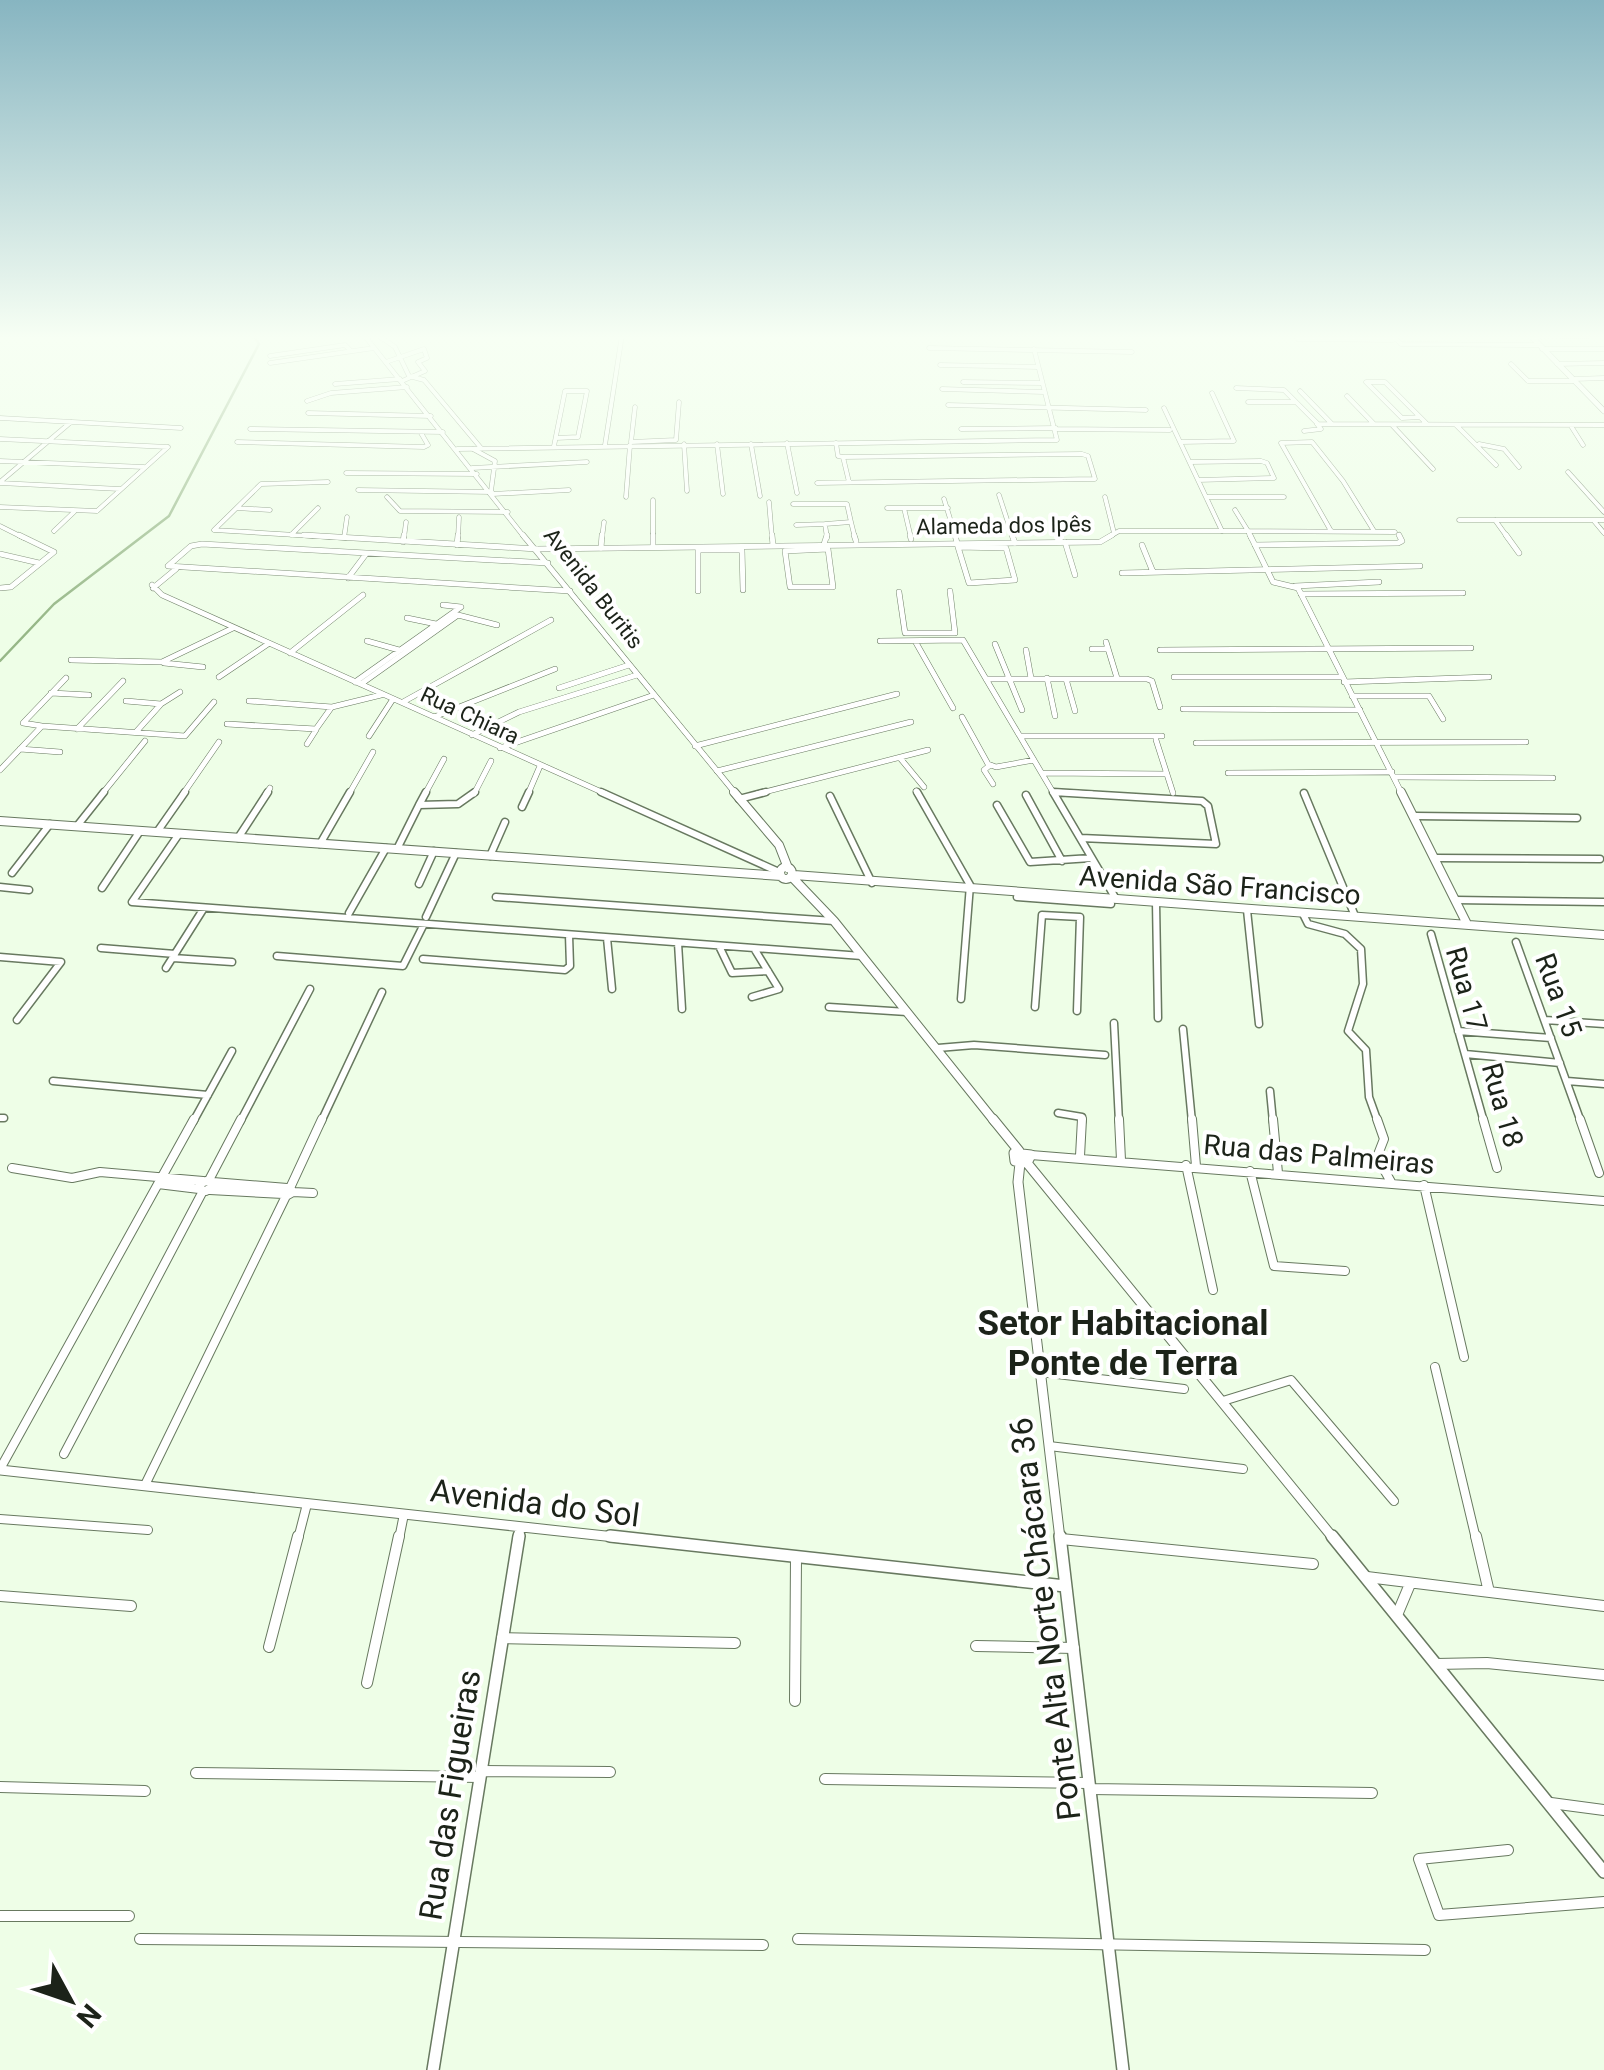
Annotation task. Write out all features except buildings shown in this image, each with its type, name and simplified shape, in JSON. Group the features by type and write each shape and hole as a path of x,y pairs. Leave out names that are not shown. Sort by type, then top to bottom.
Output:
{"street":[{"path":"0,483 59,432"},
{"path":"398,432 444,432"},
{"path":"237,442 424,447 428,445 421,432"},
{"name":"Avenida Buritis","path":"444,432 651,696 779,845 787,873 834,922 938,1048 1604,1872"},
{"path":"467,432 481,448"},
{"path":"554,446 557,432"},
{"path":"556,438 578,437 579,432"},
{"path":"605,445 607,432"},
{"path":"632,432 631,442 717,444 1058,440 1056,432"},
{"path":"680,432 687,490"},
{"path":"1176,432 1222,531"},
{"path":"1181,442 1234,442 1229,432"},
{"path":"1304,432 1343,480 1374,531"},
{"path":"1398,432 1433,469"},
{"path":"1462,432 1496,465"},
{"path":"1575,432 1583,445"},
{"path":"0,439 168,446 99,510 0,507"},
{"path":"817,483 1095,479 1084,454 844,458 838,456 836,442"},
{"path":"1312,442 1280,444 1330,531"},
{"path":"458,449 680,443"},
{"path":"786,443 797,492"},
{"path":"626,498 630,444"},
{"path":"717,444 723,494"},
{"path":"751,444 760,496"},
{"path":"1472,444 1504,449 1519,467"},
{"path":"472,448 495,465"},
{"path":"844,458 849,482"},
{"path":"0,460 146,468"},
{"path":"1190,462 1261,461 1267,463 1274,478 1198,480"},
{"path":"472,468 588,462"},
{"path":"492,492 495,465"},
{"path":"1568,472 1604,512"},
{"path":"346,473 477,474"},
{"path":"328,482 264,483 214,530 537,550"},
{"path":"0,483 122,490"},
{"path":"358,490 569,490"},
{"path":"1000,495 1015,543"},
{"path":"387,497 399,511 508,512"},
{"path":"1105,497 1114,533"},
{"path":"1206,497 1284,497"},
{"path":"653,500 653,546"},
{"path":"944,500 948,508 956,545 969,584 1015,580 1006,548 956,545"},
{"path":"770,502 774,545"},
{"path":"794,504 846,503 856,540"},
{"path":"236,508 270,510"},
{"path":"291,536 318,508"},
{"path":"887,508 948,508"},
{"path":"904,508 911,539"},
{"path":"1235,510 1274,582 1295,586 1379,582"},
{"path":"54,530 74,512"},
{"path":"344,538 346,517"},
{"path":"457,545 459,517"},
{"path":"1459,520 1604,520"},
{"path":"1494,520 1519,553"},
{"path":"1593,520 1604,532"},
{"path":"403,542 406,522"},
{"path":"601,548 604,522"},
{"path":"796,525 851,522"},
{"path":"824,544 825,524"},
{"path":"0,526 54,552 10,587 0,588"},
{"path":"1248,531 1374,531 1397,533 1402,542 1255,545"},
{"name":"Alameda dos Ipês","path":"537,550 1106,541 1114,533 1248,531"},
{"path":"1066,542 1075,575"},
{"path":"548,563 198,544 168,566 570,591"},
{"path":"1142,545 1154,572"},
{"path":"809,547 830,550 833,587 790,587 785,551 809,547"},
{"path":"698,591 698,550 720,548 742,550 743,590"},
{"path":"348,578 367,553"},
{"path":"0,554 40,563"},
{"path":"1122,573 1420,566"},
{"name":"Rua Chiara","path":"177,568 152,586 234,628 787,873"},
{"path":"1295,586 1418,816 1466,924"},
{"path":"950,591 955,637"},
{"path":"899,592 905,633 963,640 1114,902"},
{"path":"1301,594 1463,592"},
{"path":"290,653 363,595"},
{"path":"358,683 461,607 443,605"},
{"path":"358,683 458,615 497,626"},
{"path":"407,618 437,624"},
{"path":"402,703 550,620"},
{"path":"162,662 234,628"},
{"path":"880,641 955,637"},
{"path":"367,641 400,650"},
{"path":"915,641 953,708"},
{"path":"218,678 269,643"},
{"path":"995,644 1022,710"},
{"path":"1092,649 1106,645 1117,678"},
{"path":"1160,650 1471,648"},
{"path":"1026,650 1031,678"},
{"path":"71,660 162,662 203,668"},
{"path":"559,688 629,664"},
{"path":"434,717 555,669"},
{"path":"598,675 603,684"},
{"path":"472,735 519,712 637,675"},
{"path":"1174,678 1490,677"},
{"path":"66,678 23,723 186,736 214,702"},
{"path":"1048,678 1055,716"},
{"path":"1066,678 1074,712"},
{"path":"985,679 1150,680 1160,708"},
{"path":"77,729 123,681"},
{"path":"135,733 162,704 180,692"},
{"path":"51,693 89,695"},
{"path":"249,701 332,707 383,694"},
{"path":"696,746 897,694"},
{"path":"500,748 651,696"},
{"path":"1352,696 1429,696 1444,719"},
{"path":"369,736 393,699"},
{"path":"126,702 162,704"},
{"path":"306,744 332,707"},
{"path":"1183,710 1360,710"},
{"path":"962,717 990,766"},
{"path":"717,771 911,722"},
{"path":"227,724 316,729"},
{"path":"0,770 42,726"},
{"path":"1020,736 1159,738 1174,792"},
{"path":"78,826 145,741"},
{"path":"157,832 219,742"},
{"path":"1196,742 1526,742"},
{"path":"19,749 60,752"},
{"path":"738,799 928,750"},
{"path":"320,844 373,752"},
{"path":"900,758 924,787"},
{"path":"397,849 444,759"},
{"path":"993,784 984,770 990,766 1034,760"},
{"path":"419,805 468,802 476,796 491,761"},
{"path":"522,807 540,766"},
{"path":"1228,772 1553,778"},
{"path":"1042,773 1167,774"},
{"path":"238,838 270,788"},
{"path":"916,791 971,890 961,999"},
{"path":"1053,792 1199,800 1208,806 1216,844 1080,838"},
{"path":"1304,793 1356,917"},
{"path":"1026,795 1062,861"},
{"path":"830,796 872,883"},
{"path":"997,805 1028,860 1036,864 1092,858"},
{"path":"1418,816 1577,818"},
{"name":"Avenida São Francisco","path":"0,821 787,873 1070,900 1604,935"},
{"path":"490,856 505,822"},
{"path":"12,874 50,824"},
{"path":"102,888 140,831"},
{"path":"180,834 132,900 862,956"},
{"path":"349,913 386,848"},
{"path":"418,884 434,852"},
{"path":"277,956 403,966 456,853"},
{"path":"1434,858 1600,859"},
{"path":"0,887 29,890"},
{"path":"496,896 834,922"},
{"path":"1017,897 1070,900 1062,916"},
{"path":"1455,900 1604,902"},
{"path":"1156,905 1158,1018"},
{"path":"166,968 204,908"},
{"path":"1247,910 1259,1024"},
{"path":"1303,914 1308,924 1346,934 1360,949 1363,984 1348,1031 1366,1050 1369,1097 1384,1139 1377,1157 1392,1182"},
{"path":"1035,1007 1042,915 1080,916 1076,1010"},
{"name":"Rua 17","path":"1431,934 1465,1054"},
{"path":"423,959 564,970 570,966 569,935"},
{"path":"608,938 612,989"},
{"name":"Rua 15","path":"1516,942 1599,1172"},
{"path":"678,943 682,1009"},
{"path":"718,946 732,974 768,971"},
{"path":"101,948 232,962"},
{"path":"752,997 779,989 754,949"},
{"path":"0,956 61,964 17,1020"},
{"path":"64,1454 310,989"},
{"path":"145,1485 382,992"},
{"path":"830,1008 908,1012"},
{"path":"1545,1020 1604,1024"},
{"path":"1114,1024 1121,1160"},
{"path":"1183,1029 1191,1166 1214,1290"},
{"path":"1458,1031 1551,1038"},
{"path":"938,1048 974,1045 1105,1054"},
{"path":"0,1469 232,1051"},
{"path":"1465,1054 1560,1063"},
{"name":"Rua 18","path":"1465,1054 1497,1168"},
{"path":"52,1081 208,1095"},
{"path":"1567,1082 1604,1084"},
{"path":"1270,1091 1278,1173"},
{"path":"1058,1113 1082,1117 1080,1156"},
{"name":"Rua das Palmeiras","path":"1024,1158 1080,1156 1604,1200"},
{"name":"Ponte Alta Norte Chácara 36","path":"1024,1158 1018,1182 1124,2070"},
{"path":"12,1168 72,1178 100,1172 160,1181 313,1192"},
{"path":"1250,1171 1274,1266 1345,1272"},
{"path":"1424,1185 1464,1356"},
{"path":"1434,1366 1489,1592"},
{"path":"1040,1372 1184,1389"},
{"path":"1223,1400 1291,1380 1394,1502"},
{"path":"1049,1446 1243,1469"},
{"name":"Avenida do Sol","path":"0,1469 1065,1586"},
{"path":"269,1648 307,1503"},
{"path":"367,1683 404,1513"},
{"path":"0,1519 148,1530"},
{"name":"Rua das Figueiras","path":"434,2070 520,1528"},
{"path":"1060,1538 1313,1564"},
{"path":"795,1701 796,1556"},
{"path":"1364,1576 1604,1606"},
{"path":"1396,1618 1410,1584"},
{"path":"0,1596 132,1606"},
{"path":"502,1638 735,1642"},
{"path":"976,1646 1075,1648"},
{"path":"1434,1664 1487,1663 1604,1675"},
{"path":"196,1774 610,1772"},
{"path":"824,1779 1372,1794"},
{"path":"0,1787 145,1792"},
{"path":"1547,1802 1604,1810"},
{"path":"1508,1850 1419,1859 1439,1915 1604,1902"},
{"path":"0,1916 129,1916"},
{"path":"140,1939 455,1939 764,1945"},
{"path":"798,1939 1109,1948 1425,1950"}],"waterway":[{"path":"0,661 54,604 169,516 213,432"}],"district":[{"name":"Setor Habitacional Ponte de Terra","path":"1123,1343"}]}
